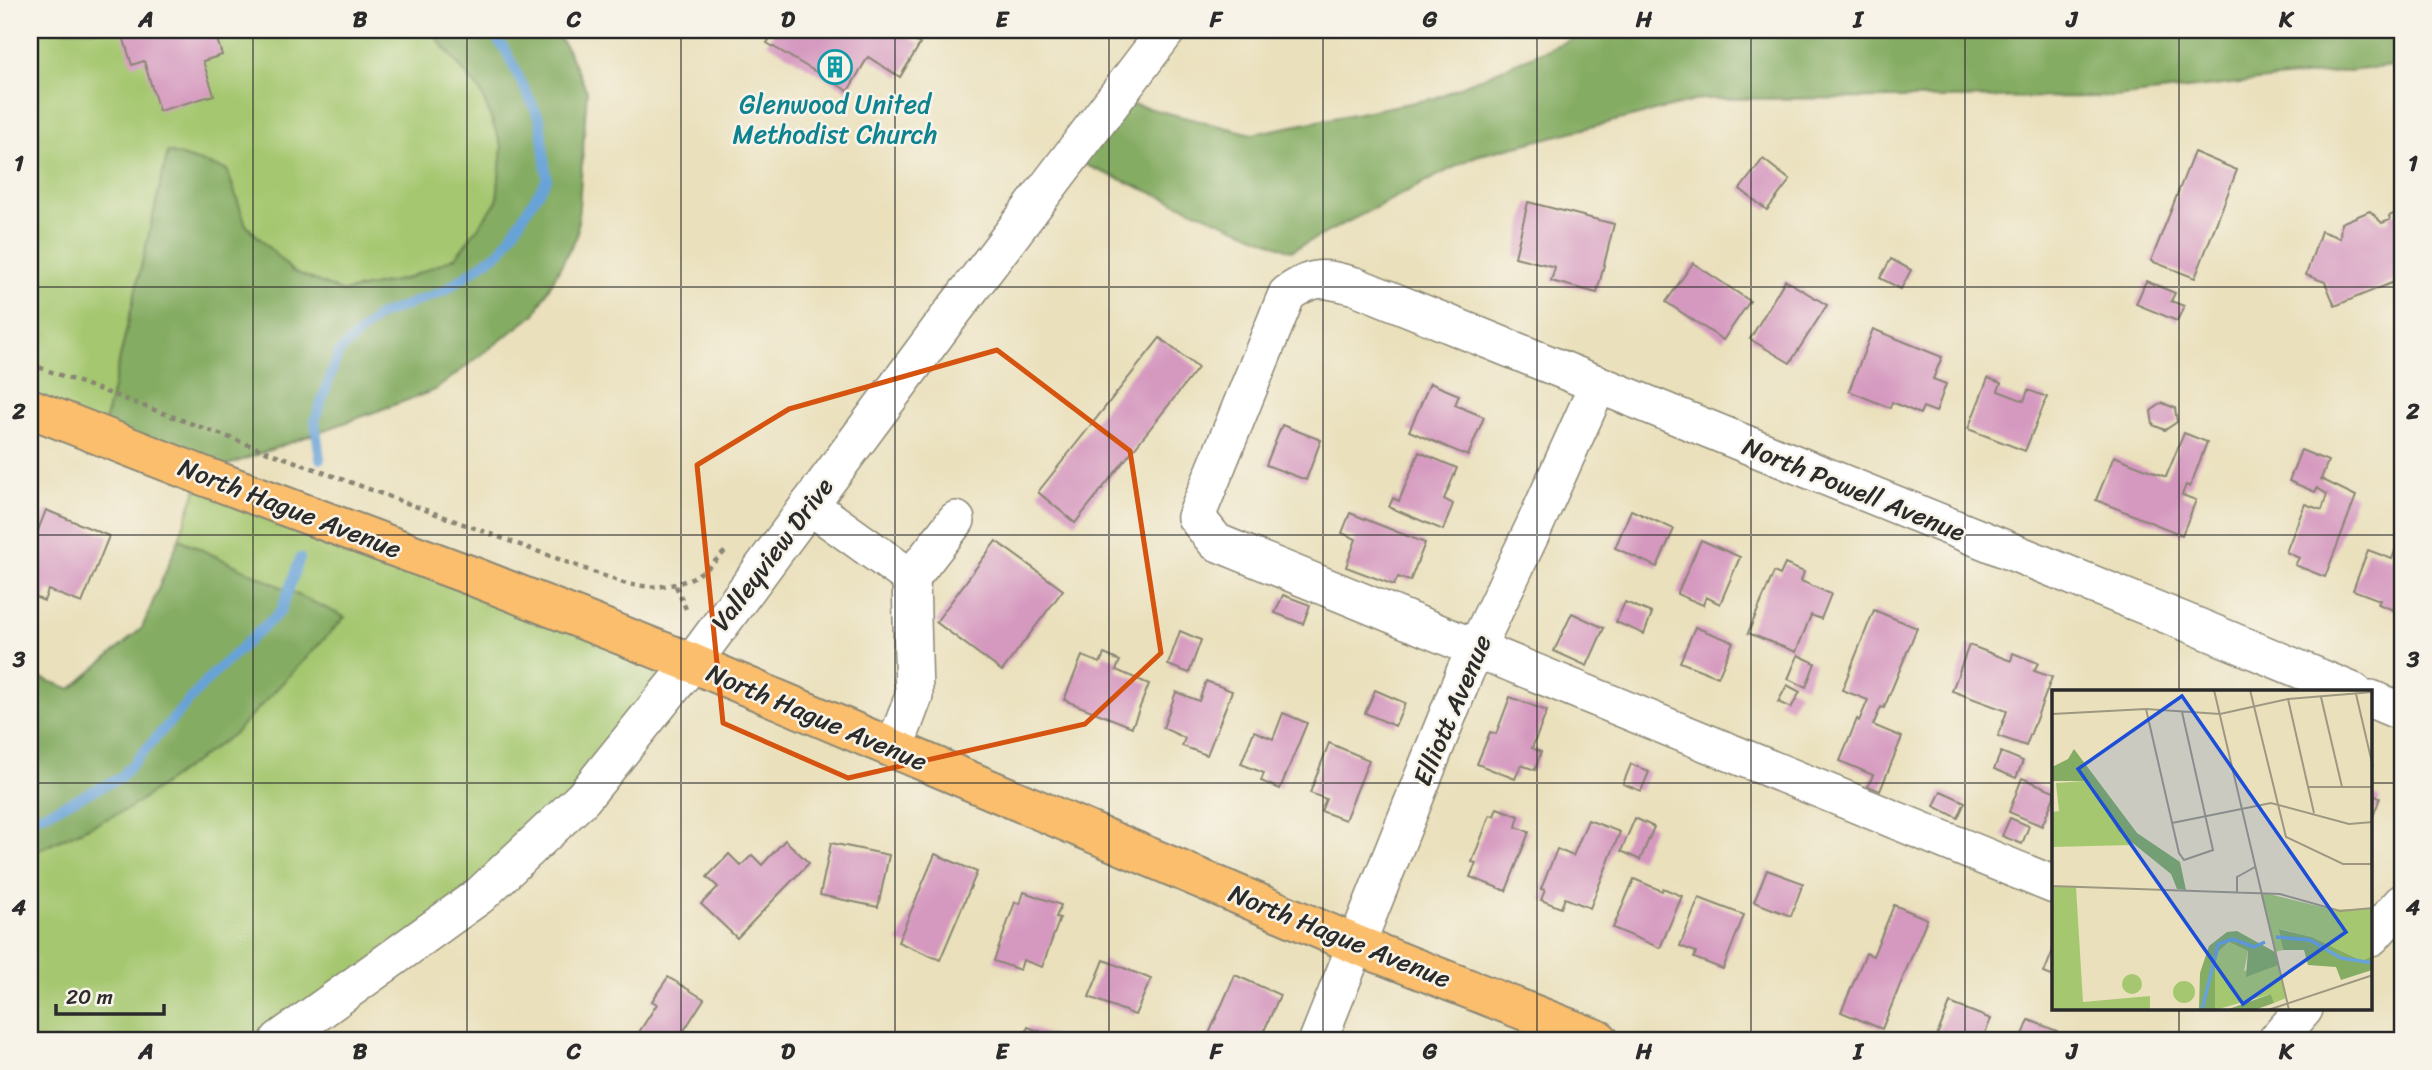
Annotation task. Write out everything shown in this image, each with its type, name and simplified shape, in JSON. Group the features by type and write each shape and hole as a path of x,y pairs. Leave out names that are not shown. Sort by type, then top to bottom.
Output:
{"main road":[{"name":"North Hague Avenue","path":"30,408 472,576 692,663 1357,945 1599,1040"}],"street":[{"name":"Valleyview Drive","path":"279,1040 419,940 496,880 583,798 692,663 957,305 1167,30"},
{"name":"North Powell Avenue","path":"1476,649 1216,542 1196,517 1287,294 1306,281 1327,279 1355,286 2349,690"},
{"name":"Elliott Avenue","path":"1318,1040 1476,649 1598,385"},
{"path":"809,505 911,578"},
{"path":"894,749 914,696 911,578 956,520"},
{"path":"1476,649 2052,884"},
{"path":"2372,699 2402,712"},
{"path":"2372,936 2402,903"},
{"path":"2277,1040 2303,1010"}],"path":[{"path":"30,365 625,584 649,588 676,586 715,562 728,548"},
{"path":"676,586 686,610"}],"highlighted area":[{"path":"997,350 1130,451 1161,653 1085,724 848,778 723,723 697,465 789,409"}],"green space":[{"path":"30,30 430,30 481,92 502,147 497,202 456,258 405,279 343,292 292,271 246,225 227,170 168,152 102,435 30,408"},
{"path":"430,30 553,30 566,47 587,91 577,236 535,314 435,390 201,475 102,435 168,152 227,170 246,225 292,271 343,292 405,279 456,257 497,201 502,147 481,92"},
{"path":"1592,30 2402,30 2402,65 2115,97 1702,99 1476,156 1291,251 1069,158 1115,100 1252,134 1435,98"},
{"path":"201,475 692,663 583,798 279,1040 30,1040 30,854 130,808 344,617 179,539"},
{"path":"179,539 345,617 235,733 130,808 30,854 30,674 71,689 142,628"}],"building":[{"path":"121,30 214,30 222,55 203,61 214,95 159,111 144,61 132,65"},
{"name":"Glenwood United Methodist Church","path":"775,30 902,30 900,32 920,44 900,77 868,57 848,91 767,43"},
{"path":"2194,152 2237,170 2195,278 2151,261"},
{"path":"1763,159 1790,180 1767,210 1740,189"},
{"path":"1528,202 1614,224 1597,293 1551,281 1555,267 1515,257"},
{"path":"2402,210 2402,267 2396,270 2399,280 2335,306 2325,282 2306,275 2321,231 2340,238 2341,223 2370,211 2382,223"},
{"path":"1891,259 1911,270 1901,289 1880,278"},
{"path":"1693,263 1750,301 1723,340 1666,302"},
{"path":"1785,280 1827,305 1790,363 1750,339"},
{"path":"2146,281 2175,293 2171,301 2184,306 2177,321 2136,304"},
{"path":"1873,329 1942,357 1933,379 1946,384 1936,412 1923,407 1920,414 1892,402 1890,408 1849,391"},
{"path":"1160,338 1198,368 1075,523 1038,492"},
{"path":"1988,378 2001,383 1998,391 2024,401 2028,390 2047,397 2025,451 1968,429"},
{"path":"1430,383 1459,395 1455,405 1484,417 1468,456 1409,431"},
{"path":"2162,403 2175,408 2177,422 2165,430 2153,425 2151,411"},
{"path":"1282,425 1321,440 1306,480 1266,465"},
{"path":"2184,433 2207,442 2190,487 2186,485 2182,495 2196,500 2182,535 2096,500 2114,456 2166,477"},
{"path":"2301,450 2328,461 2321,479 2356,496 2325,577 2295,565 2299,558 2286,552 2305,504 2322,510 2327,494 2317,488 2315,492 2289,481"},
{"path":"1419,452 1457,468 1444,499 1453,504 1443,530 1389,507 1393,498 1399,501"},
{"path":"46,510 109,536 82,603 48,590 44,601 30,595 30,551"},
{"path":"1631,510 1674,529 1657,567 1615,548"},
{"path":"1350,513 1425,543 1410,581 1398,577 1394,585 1346,567 1356,539 1342,533"},
{"path":"1701,540 1740,557 1720,604 1706,597 1703,605 1677,594"},
{"path":"996,541 1063,590 1002,671 936,622"},
{"path":"2396,548 2402,550 2402,613 2378,604 2380,600 2353,590 2368,550 2392,559"},
{"path":"1785,564 1804,572 1801,581 1831,594 1821,619 1811,615 1796,652 1748,633 1774,572 1780,575"},
{"path":"1283,595 1310,605 1303,624 1275,613"},
{"path":"1625,602 1652,613 1644,634 1616,622"},
{"path":"1874,610 1917,628 1884,708 1881,707 1873,725 1902,737 1880,791 1868,786 1873,775 1840,761 1868,700 1842,690"},
{"path":"1572,613 1604,628 1587,666 1554,651"},
{"path":"1695,627 1733,642 1718,677 1680,662"},
{"path":"1180,631 1201,640 1189,673 1168,665"},
{"path":"1969,645 2011,661 2013,653 2038,663 2034,671 2052,677 2026,746 1998,736 2007,711 1952,691"},
{"path":"1104,654 1120,661 1116,670 1149,684 1132,727 1064,700 1082,656 1100,663"},
{"path":"1798,655 1815,663 1806,687 1788,679"},
{"path":"1206,681 1232,691 1207,755 1182,746 1185,738 1163,728 1176,692 1199,701"},
{"path":"1787,685 1800,692 1791,708 1778,702"},
{"path":"1375,690 1405,703 1395,726 1365,713"},
{"path":"1510,697 1547,711 1532,748 1541,752 1535,770 1521,765 1515,779 1477,764 1490,732 1496,734"},
{"path":"1283,713 1307,723 1280,789 1261,781 1264,773 1241,764 1254,731 1273,739"},
{"path":"1329,743 1369,760 1345,820 1321,811 1326,799 1310,793"},
{"path":"2001,752 2023,761 2016,778 1994,769"},
{"path":"1631,764 1649,772 1641,791 1623,784"},
{"path":"2022,778 2052,790 2052,802 2042,826 2009,812"},
{"path":"1941,791 1965,802 1958,818 1934,806"},
{"path":"2372,794 2380,798 2372,819"},
{"path":"1497,808 1519,816 1516,827 1529,832 1506,891 1470,877 1476,863 1472,862 1490,815 1494,816"},
{"path":"1635,818 1654,827 1640,860 1621,851"},
{"path":"2010,818 2029,826 2022,844 2002,836"},
{"path":"1588,820 1620,832 1590,908 1565,898 1561,908 1541,900 1545,890 1541,889 1557,849 1573,856"},
{"path":"785,840 809,863 737,938 701,904 718,887 707,877 729,854 741,866 752,855 762,865"},
{"path":"831,843 889,855 878,907 820,895"},
{"path":"935,854 977,872 940,960 898,942"},
{"path":"1767,870 1803,883 1791,916 1754,902"},
{"path":"1634,879 1682,896 1660,948 1613,928"},
{"path":"1024,892 1061,905 1056,917 1060,918 1042,967 1023,960 1020,970 994,961 1015,902 1020,904"},
{"path":"1699,898 1744,915 1723,969 1694,958 1696,952 1680,946"},
{"path":"1894,905 1927,919 1882,1029 1841,1012 1866,953 1873,956"},
{"path":"2052,953 2052,976 2044,973"},
{"path":"1104,960 1151,979 1135,1015 1089,997"},
{"path":"1235,975 1280,995 1260,1040 1219,1040 1208,1036"},
{"path":"668,977 704,999 678,1040 634,1040 657,1004 652,1001"},
{"path":"1950,1003 1991,1019 1982,1040 1935,1040"},
{"path":"2029,1020 2057,1031 2053,1040 2021,1040"},
{"path":"1028,1027 1063,1040 1023,1040"},
{"path":"2163,1034 2178,1040 2160,1040"}],"waterway":[{"path":"320,459 315,420 339,352 378,316 444,291 501,251 547,179 540,120 505,49 489,30"},
{"path":"30,819 120,778 212,675 281,611 300,558"}],"place":[{"name":"Glenwood United Methodist Church","path":"835,67"}]}
